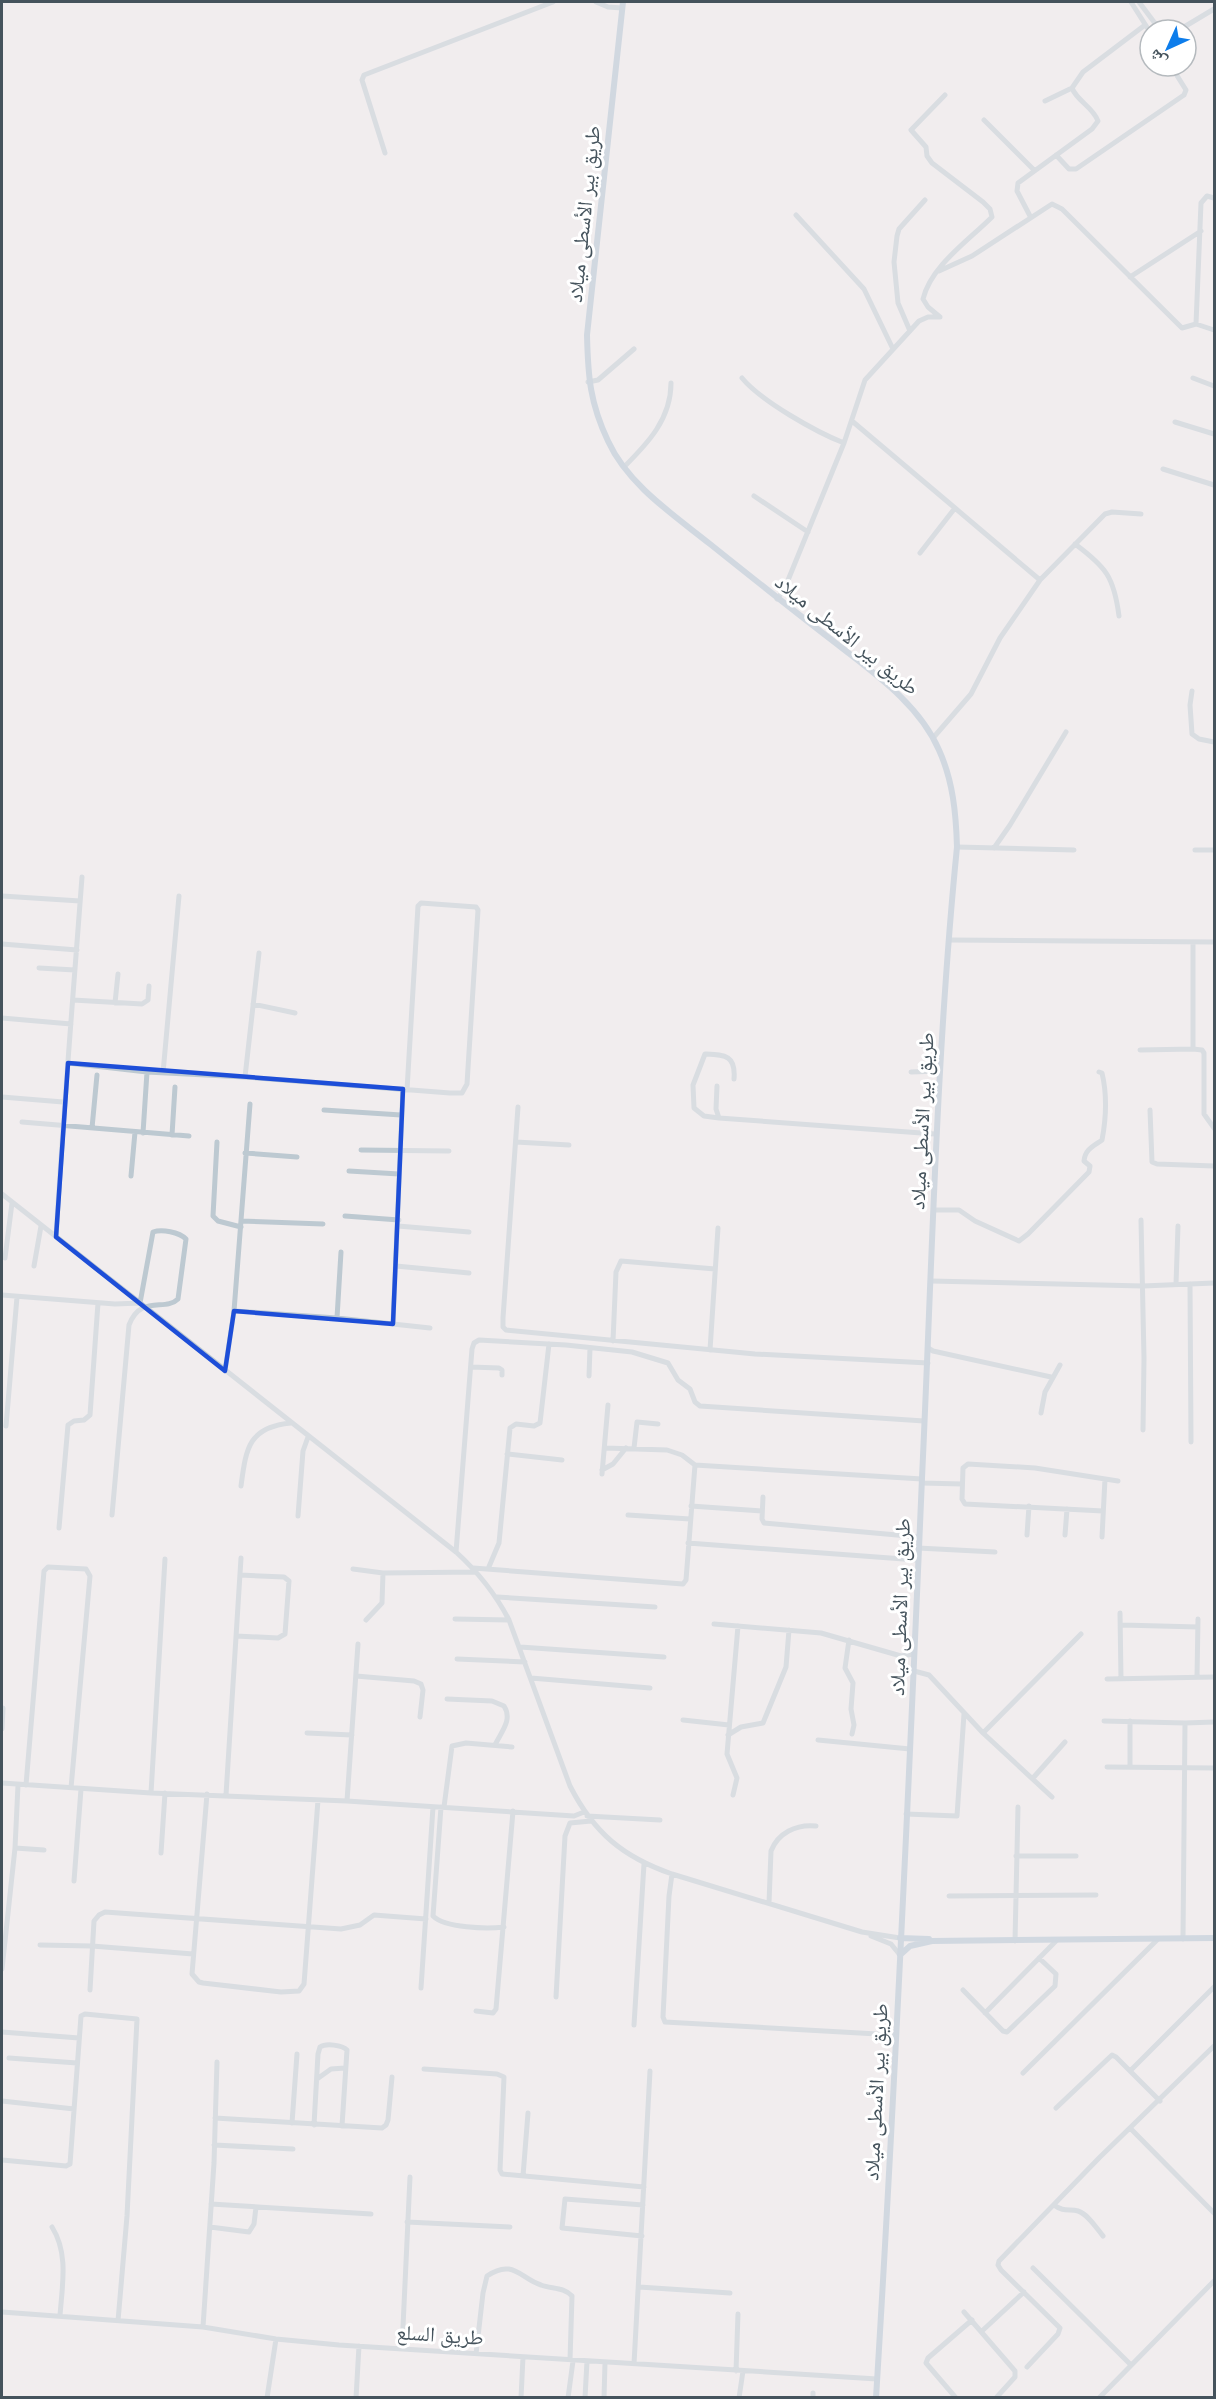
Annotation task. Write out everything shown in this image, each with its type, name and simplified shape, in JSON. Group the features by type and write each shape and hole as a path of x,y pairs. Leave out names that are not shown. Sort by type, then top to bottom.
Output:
{"main road":[{"name":"طريق بير الأسطى ميلاد","path":"623,5 587,335 588,382 593,403 609,443 624,467 666,509 896,693 913,710 933,738 947,771 954,800 957,847 935,1134 935,1210 917,1560 914,1671 876,2397"},
{"path":"900,1938 932,1941"},
{"path":"900,1955 910,1946 932,1941 1215,1938"}],"street":[{"path":"385,153 362,80 364,75 553,2"},
{"path":"596,2 608,8 623,5"},
{"path":"1131,2 1141,18"},
{"path":"1139,2 1151,18"},
{"path":"1198,19 1215,9"},
{"path":"1045,100 1072,88 1083,72 1138,30"},
{"path":"1056,155 1069,169 1076,169 1185,95 1186,90 1178,78"},
{"path":"1030,216 1016,186 1034,170 1092,129 1098,121 1072,88"},
{"path":"777,599 784,590 844,443 865,380 919,321 928,317 940,317 928,307 923,299 927,287 937,272 993,214 983,202 932,163 927,156 926,147 911,130 945,95"},
{"path":"984,120 1034,170"},
{"path":"1196,324 1201,203 1207,196 1215,198"},
{"path":"910,331 898,303 894,262 896,244 899,229 925,200"},
{"path":"937,272 972,256 1047,206 1056,205 1182,328 1196,324 1215,330"},
{"path":"796,215 864,289 893,349"},
{"path":"1130,278 1201,231"},
{"path":"588,382 598,380 634,349"},
{"path":"742,378 754,390 788,412 844,443"},
{"path":"1193,378 1215,386"},
{"path":"624,467 643,448 668,411 671,401 671,383"},
{"path":"852,421 1040,580"},
{"path":"1175,422 1215,434"},
{"path":"1163,469 1215,485"},
{"path":"754,496 808,532"},
{"path":"920,553 955,508"},
{"path":"933,738 971,694 1000,638 1040,580 1108,512 1141,514"},
{"path":"1076,544 1103,567 1116,594 1119,616"},
{"path":"1192,691 1190,705 1192,734 1199,739 1215,742"},
{"path":"994,848 1066,732"},
{"path":"957,847 1074,850"},
{"path":"1195,850 1215,850"},
{"path":"56,1237 63,1102 74,1000 82,877"},
{"path":"2,896 80,901"},
{"path":"163,1072 179,896"},
{"path":"68,1064 147,1072 245,1077 405,1089 459,1094 467,1088 478,910 476,907 421,903 418,906 405,1089 401,1115 393,1324"},
{"path":"951,940 1215,942"},
{"path":"1192,942 1193,1049"},
{"path":"2,944 76,950"},
{"path":"245,1077 259,953"},
{"path":"39,968 75,970"},
{"path":"115,1003 118,974"},
{"path":"74,1000 145,1003 148,1000 149,986"},
{"path":"253,1004 296,1013"},
{"path":"2,1018 71,1024"},
{"path":"1140,1050 1202,1050 1204,1053 1204,1114 1215,1128"},
{"path":"734,1079 733,1063 726,1056 705,1054 695,1077 693,1105 702,1115 719,1118 935,1134"},
{"path":"911,1072 939,1071"},
{"path":"143,1132 147,1072"},
{"path":"935,1210 959,1210 975,1221 1019,1241 1028,1234 1089,1172 1090,1166 1084,1161 1084,1156 1088,1149 1102,1140 1106,1123 1104,1081 1102,1073 1099,1072"},
{"path":"92,1128 97,1075"},
{"path":"717,1086 716,1111 719,1118"},
{"path":"172,1135 175,1087"},
{"path":"2,1097 63,1102"},
{"path":"225,1371 234,1311 250,1104"},
{"path":"518,1107 503,1327 511,1332 710,1350 928,1363"},
{"path":"324,1110 401,1115"},
{"path":"1150,1110 1152,1162 1215,1166"},
{"path":"22,1122 189,1136"},
{"path":"131,1176 135,1132"},
{"path":"217,1142 213,1216 218,1221 241,1224 323,1224"},
{"path":"516,1142 569,1144"},
{"path":"361,1150 449,1151"},
{"path":"245,1153 297,1157"},
{"path":"349,1170 399,1174"},
{"path":"2,1194 456,1552 474,1570 497,1597 509,1620 560,1765 587,1816 612,1843 644,1864 862,1932 891,1944 900,1955"},
{"path":"4,1258 12,1203"},
{"path":"345,1216 469,1232"},
{"path":"1141,1220 1143,1430"},
{"path":"34,1266 41,1226"},
{"path":"1176,1284 1179,1226"},
{"path":"710,1350 718,1228"},
{"path":"2,1295 98,1303 143,1305 173,1303 177,1299 186,1242 184,1236 160,1231 153,1232 143,1305 129,1325 112,1515"},
{"path":"337,1318 341,1252"},
{"path":"613,1341 616,1272 621,1261 715,1269"},
{"path":"396,1266 469,1273"},
{"path":"930,1281 1143,1286 1215,1283"},
{"path":"1190,1284 1191,1442"},
{"path":"6,1426 17,1297"},
{"path":"59,1528 68,1425 74,1420 84,1420 90,1415 98,1303"},
{"path":"234,1311 337,1318 430,1328"},
{"path":"456,1552 472,1349 479,1340 590,1348 632,1353 666,1362 671,1365 678,1380 690,1389 695,1402 700,1406 924,1421"},
{"path":"488,1569 500,1543 507,1454 512,1425 534,1426 540,1423 549,1344"},
{"path":"589,1376 590,1348"},
{"path":"928,1348 1051,1377"},
{"path":"1041,1413 1044,1392 1060,1365"},
{"path":"471,1367 499,1368 502,1370 502,1376"},
{"path":"608,1405 602,1472 613,1464 626,1448"},
{"path":"634,1448 637,1422 658,1424"},
{"path":"241,1486 245,1458 251,1441 264,1429 291,1424"},
{"path":"298,1516 303,1451 308,1437"},
{"path":"605,1448 675,1451 695,1465 962,1484"},
{"path":"507,1454 562,1460"},
{"path":"1103,1511 965,1504 962,1499 963,1468 968,1464 1035,1468 1118,1481"},
{"path":"353,1569 383,1574 488,1569 683,1584 686,1580 695,1465"},
{"path":"1102,1538 1105,1479"},
{"path":"763,1497 762,1521 768,1524 919,1537"},
{"path":"691,1506 762,1510"},
{"path":"1027,1536 1029,1506"},
{"path":"1065,1535 1067,1509"},
{"path":"628,1515 690,1519"},
{"path":"688,1543 917,1560"},
{"path":"918,1548 995,1552"},
{"path":"150,1793 165,1558"},
{"path":"226,1795 241,1558"},
{"path":"26,1785 44,1571 48,1567 86,1569 90,1576 71,1788"},
{"path":"366,1620 382,1603 383,1574"},
{"path":"236,1636 278,1638 285,1634 289,1581 284,1577 240,1575"},
{"path":"497,1597 655,1607"},
{"path":"1120,1613 1122,1625 1121,1679"},
{"path":"455,1619 509,1620"},
{"path":"1197,1677 1198,1619"},
{"path":"714,1623 821,1633 901,1656 914,1654"},
{"path":"1122,1625 1198,1627"},
{"path":"733,1794 737,1778 727,1759 738,1626"},
{"path":"728,1736 741,1727 763,1723 786,1667 789,1630"},
{"path":"983,1733 1081,1634"},
{"path":"849,1640 846,1668 854,1683 851,1708 854,1725 852,1734"},
{"path":"347,1801 358,1644"},
{"path":"520,1647 664,1658"},
{"path":"457,1659 525,1662"},
{"path":"914,1671 929,1676 983,1733 1052,1797"},
{"path":"356,1676 414,1681 421,1684 423,1690 420,1717"},
{"path":"1107,1679 1215,1677"},
{"path":"531,1678 650,1688"},
{"path":"447,1699 492,1701 504,1706 508,1720 495,1745"},
{"path":"2,1729 3,1708"},
{"path":"906,1814 957,1816 964,1714"},
{"path":"683,1720 729,1725"},
{"path":"1104,1721 1215,1722"},
{"path":"1130,1721 1130,1766"},
{"path":"1183,1939 1185,1723"},
{"path":"307,1733 352,1735"},
{"path":"818,1740 910,1749"},
{"path":"1033,1778 1065,1742"},
{"path":"504,1927 490,1928 443,1923 433,1916 443,1807 452,1746 466,1743 512,1747"},
{"path":"1107,1767 1215,1768"},
{"path":"2,1784 347,1801 660,1820"},
{"path":"2,1969 15,1848 18,1785"},
{"path":"74,1881 81,1789"},
{"path":"161,1853 165,1793"},
{"path":"207,1794 192,1974 199,1982 281,1992 299,1991 304,1984 318,1800"},
{"path":"421,1988 433,1807"},
{"path":"1014,1941 1018,1807"},
{"path":"477,2011 493,2013 496,2009 513,1811"},
{"path":"556,1996 565,1836 570,1823 587,1816"},
{"path":"769,1903 771,1851 774,1844 792,1829 805,1825 816,1826"},
{"path":"15,1848 44,1850"},
{"path":"1016,1856 1076,1856"},
{"path":"634,2025 644,1864"},
{"path":"672,1874 663,2017 665,2022 895,2035"},
{"path":"949,1896 1096,1895"},
{"path":"90,1990 94,1921 105,1912 309,1926 355,1927 375,1915 426,1919"},
{"path":"862,1932 900,1938"},
{"path":"1023,2073 1158,1940"},
{"path":"985,2013 1056,1941"},
{"path":"40,1945 92,1946 193,1954"},
{"path":"963,1990 1003,2031 1007,2032 1055,1986 1056,1974 1039,1958"},
{"path":"1130,2071 1215,1987"},
{"path":"2,2160 68,2166 71,2162 82,2014 138,2020 118,2321"},
{"path":"2,2032 79,2038"},
{"path":"314,2125 318,2054 323,2045 346,2048 342,2126"},
{"path":"1027,2367 1060,2331 1001,2270 998,2265 999,2261 1100,2157 1215,2046"},
{"path":"292,2123 297,2054"},
{"path":"1056,2108 1112,2055 1160,2101"},
{"path":"9,2058 77,2063"},
{"path":"203,2327 217,2062"},
{"path":"317,2079 331,2069 345,2068"},
{"path":"424,2069 496,2074 504,2077 500,2170 505,2174 644,2187"},
{"path":"634,2364 650,2071"},
{"path":"215,2118 385,2127 389,2113 392,2077"},
{"path":"2,2101 74,2109"},
{"path":"524,2176 528,2113"},
{"path":"1131,2129 1215,2213"},
{"path":"214,2145 293,2149"},
{"path":"402,2348 410,2176"},
{"path":"642,2236 562,2228 565,2199 643,2205"},
{"path":"211,2204 371,2214"},
{"path":"1054,2205 1063,2211 1076,2211 1083,2214 1103,2236"},
{"path":"210,2226 249,2232 254,2224 256,2207"},
{"path":"407,2222 510,2227"},
{"path":"52,2227 57,2235 64,2266 60,2316"},
{"path":"1033,2268 1130,2364"},
{"path":"476,2354 487,2276 495,2271 512,2270 521,2272 537,2284 562,2289 572,2296 568,2397"},
{"path":"1101,2397 1130,2364 1215,2281"},
{"path":"639,2287 730,2293"},
{"path":"982,2331 1024,2292"},
{"name":"طريق السلع","path":"2,2312 203,2327 276,2339 359,2346 877,2379"},
{"path":"964,2312 1015,2372 1015,2377 996,2397"},
{"path":"738,2314 739,2397"},
{"path":"956,2397 926,2363 928,2358 972,2320"},
{"path":"267,2397 276,2339"},
{"path":"356,2397 359,2346"},
{"path":"521,2397 523,2357"},
{"path":"585,2397 587,2361"},
{"path":"604,2397 605,2363"}],"highlighted area":[{"path":"68,1063 403,1089 393,1324 234,1311 225,1371 56,1237"}]}
